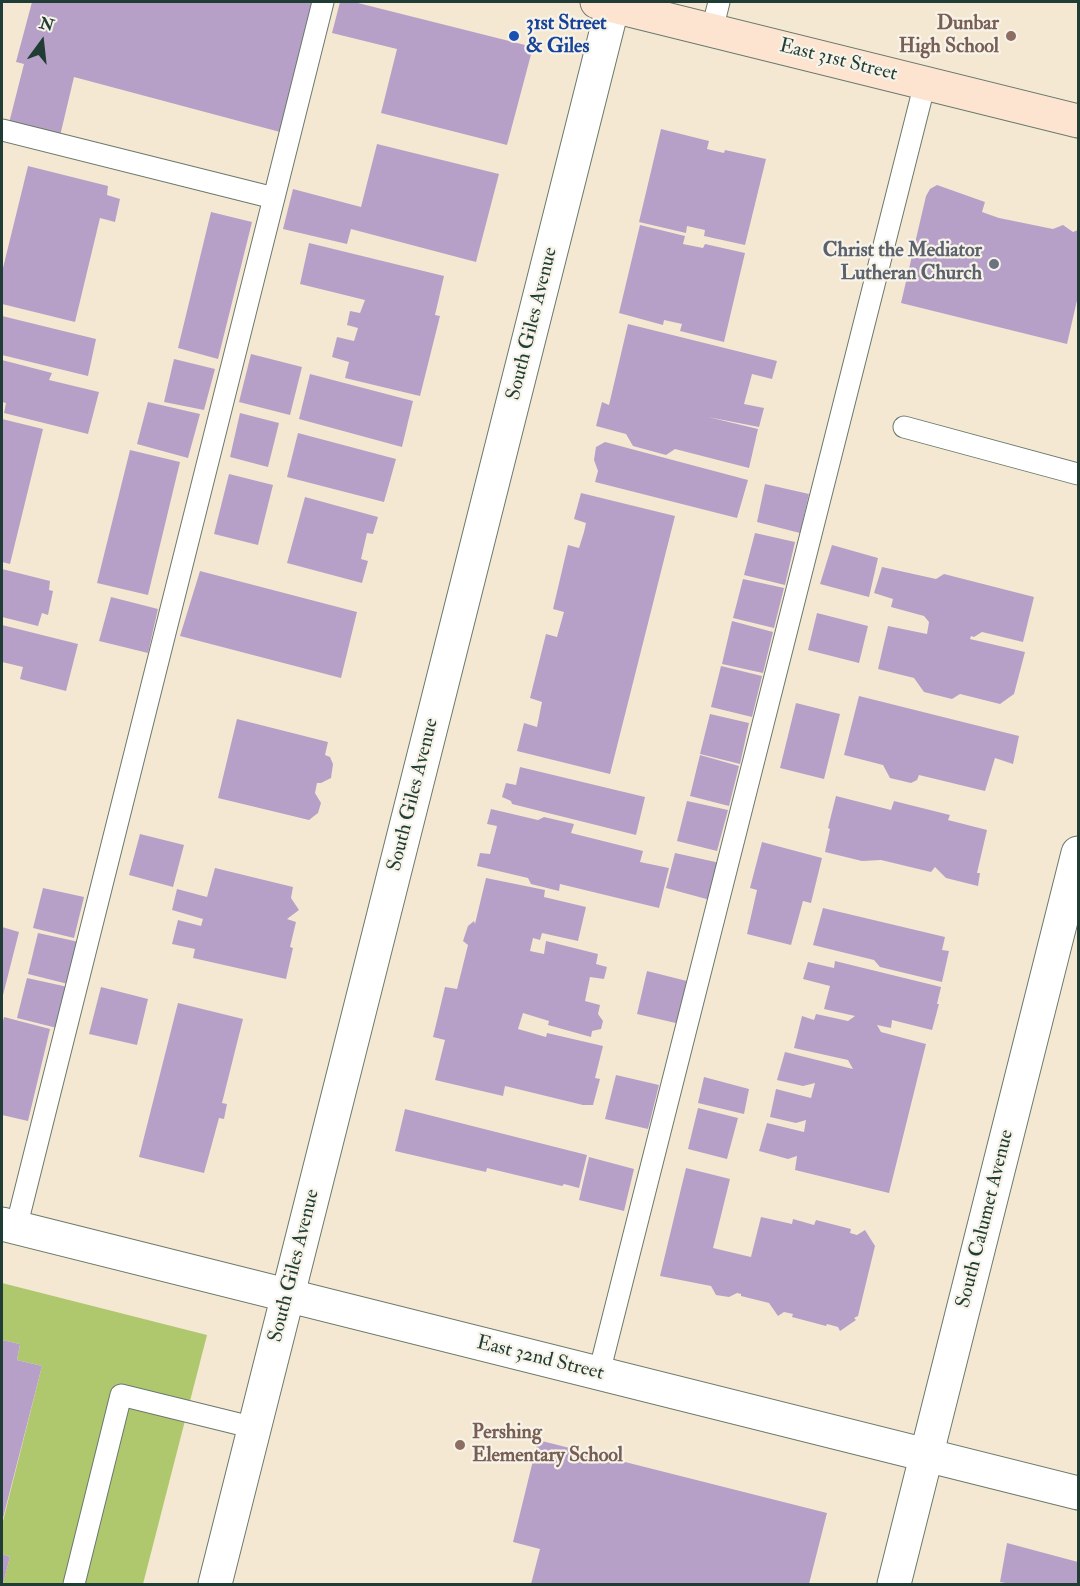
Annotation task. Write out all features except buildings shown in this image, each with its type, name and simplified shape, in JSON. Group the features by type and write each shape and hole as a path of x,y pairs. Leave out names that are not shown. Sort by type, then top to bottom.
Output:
{"main road":[{"name":"East 31st Street","path":"605,3 715,16 925,83 1078,121"}],"street":[{"name":"South Giles Avenue","path":"215,1584 605,3"},
{"name":"South Calumet Avenue","path":"894,1584 1078,853"},
{"name":"East 32nd Street","path":"9,1226 1078,1493"}],"lane":[{"path":"9,1226 323,2"},
{"path":"599,1373 925,83"},
{"path":"2,130 274,198"},
{"path":"903,427 1078,474"},
{"path":"74,1584 121,1395 255,1428"}],"green space":[{"path":"2,1283 207,1335 143,1584 3,1584 10,1557 2,1554 2,1525 42,1366 17,1360 20,1344 2,1340"}],"place":[{"name":"31st Street & Giles","path":"514,36"},
{"name":"Dunbar High School","path":"1011,36"},
{"name":"Christ the Mediator Lutheran Church","path":"994,264"},
{"name":"Pershing Elementary School","path":"460,1445"}]}
